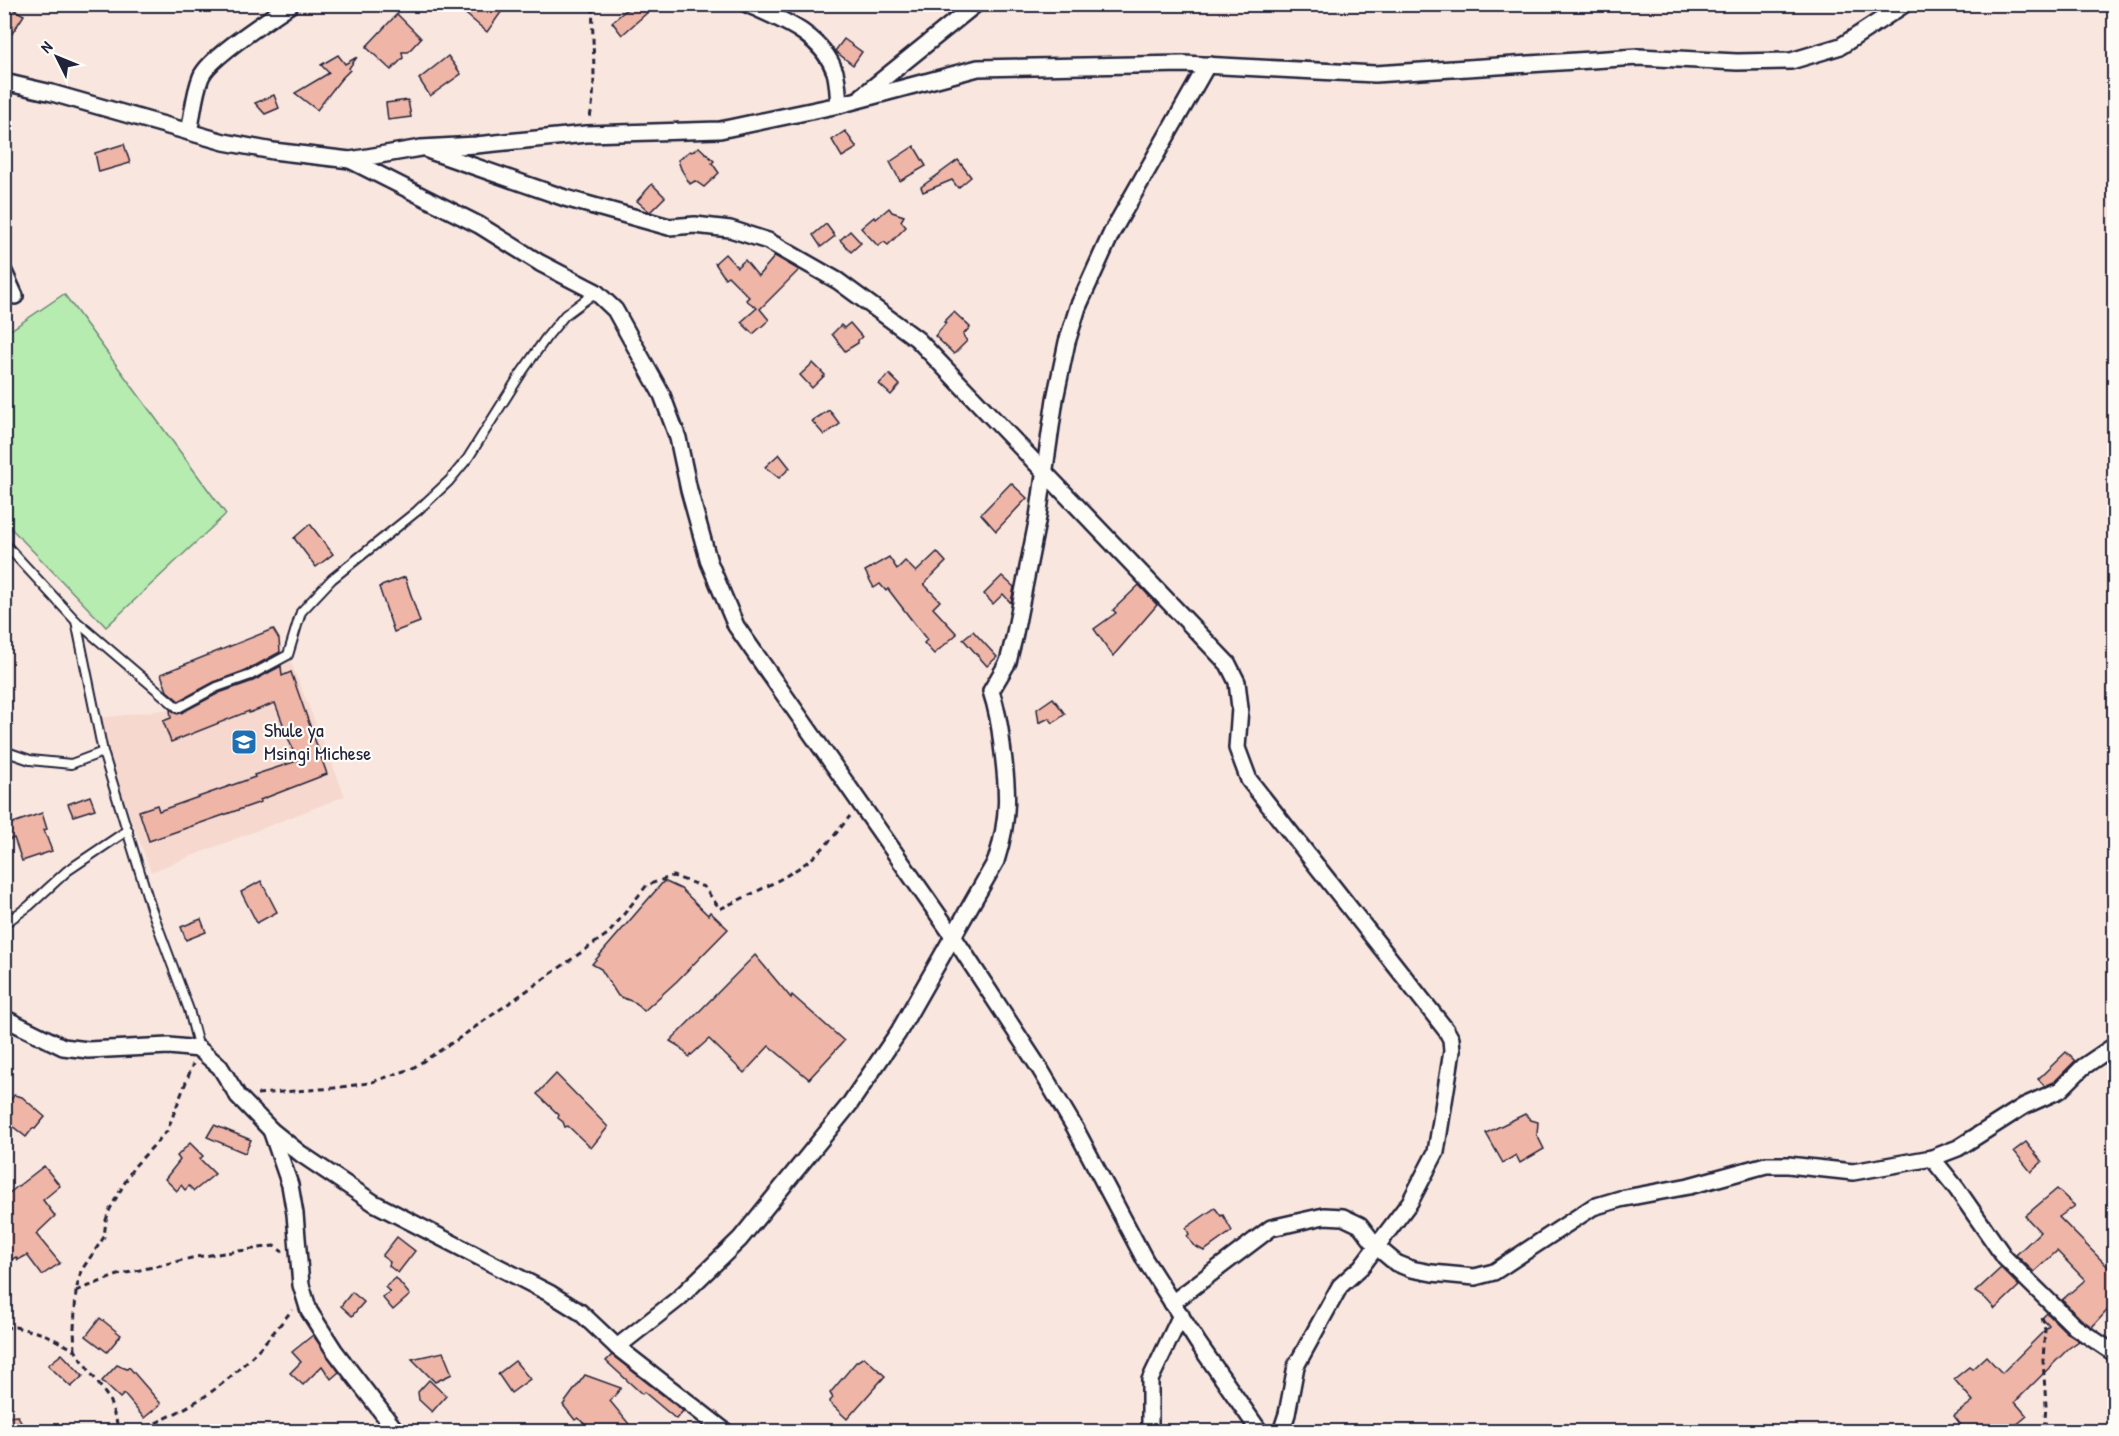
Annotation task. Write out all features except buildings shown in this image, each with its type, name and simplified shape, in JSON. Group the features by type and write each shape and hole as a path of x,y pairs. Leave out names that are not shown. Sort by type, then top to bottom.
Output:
{"street":[{"path":"189,132 202,76 209,66 244,37 291,4"},
{"path":"747,4 801,30 826,53 835,74 839,105"},
{"path":"858,100 976,4"},
{"path":"4,82 52,93 224,142 273,151 350,159 421,148 476,146 586,134 720,130 839,105 978,68 1184,64 1375,74 1638,57 1737,62 1791,61 1841,46 1905,4"},
{"path":"617,1347 678,1299 740,1239 849,1105 898,1033 996,861 1004,834 1008,790 998,712 991,691 1008,662 1014,638 1045,473 1048,433 1067,342 1078,307 1112,232 1206,67 1210,65"},
{"path":"421,148 565,198 669,227 695,225 730,229 768,241 838,281 916,339 1228,664 1237,682 1240,708 1237,748 1249,780 1446,1030 1451,1039 1452,1051 1436,1152 1410,1202 1361,1267 1340,1286 1296,1366 1287,1414 1281,1431"},
{"path":"350,159 479,225 540,263 596,292 615,310 662,395 678,438 689,490 709,562 736,626 953,936 1040,1069 1075,1128 1145,1260 1260,1431"},
{"path":"4,272 15,296"},
{"path":"4,1018 63,1047 88,1050 169,1046 199,1050 220,1067 238,1096 271,1130 341,1182 374,1203 551,1294 580,1312 617,1347 726,1431"},
{"path":"1150,1431 1150,1380 1177,1309 1271,1228 1324,1216 1343,1217 1360,1225 1377,1246 1396,1263 1432,1273 1475,1277 1494,1272 1593,1207 1620,1199 1673,1190 1766,1165 1853,1172 1932,1158 1958,1148 2024,1106 2060,1089 2083,1067 2115,1046"},
{"path":"271,1130 290,1185 304,1296 309,1311 334,1350 397,1431"},
{"path":"1932,1158 1957,1189 2005,1258 2081,1332 2115,1353"}],"lane":[{"path":"4,543 76,621 178,708 217,687 251,675 288,655 301,612 332,579 417,511 449,481 468,458 546,338 565,315 596,292"},
{"path":"76,621 103,752 151,909 189,1010 199,1050"},
{"path":"4,751 30,760 72,764 103,752"},
{"path":"4,924 29,906 67,871 128,830"}],"path":[{"path":"586,134 593,104 593,4"},
{"path":"238,1096 369,1083 411,1069 458,1039 609,933 647,885 673,876 704,887 720,909 777,882 812,858 832,838 860,803"},
{"path":"75,1350 76,1291 81,1271 104,1238 110,1209 133,1168 167,1131 199,1050"},
{"path":"76,1291 118,1275 232,1251 274,1246 299,1262"},
{"path":"137,1431 210,1393 239,1369 272,1335 304,1296"},
{"path":"2044,1297 2042,1318 2045,1330 2043,1360 2046,1406 2044,1431"},
{"path":"4,1328 15,1327 44,1334 75,1350 109,1399 120,1431"}],"shaded area":[{"path":"288,655 345,796 151,872 93,719 178,708"}],"green space":[{"path":"64,294 226,514 106,627 5,522 5,334"}],"place":[{"name":"Shule ya Msingi Michese","path":"244,742"}]}
